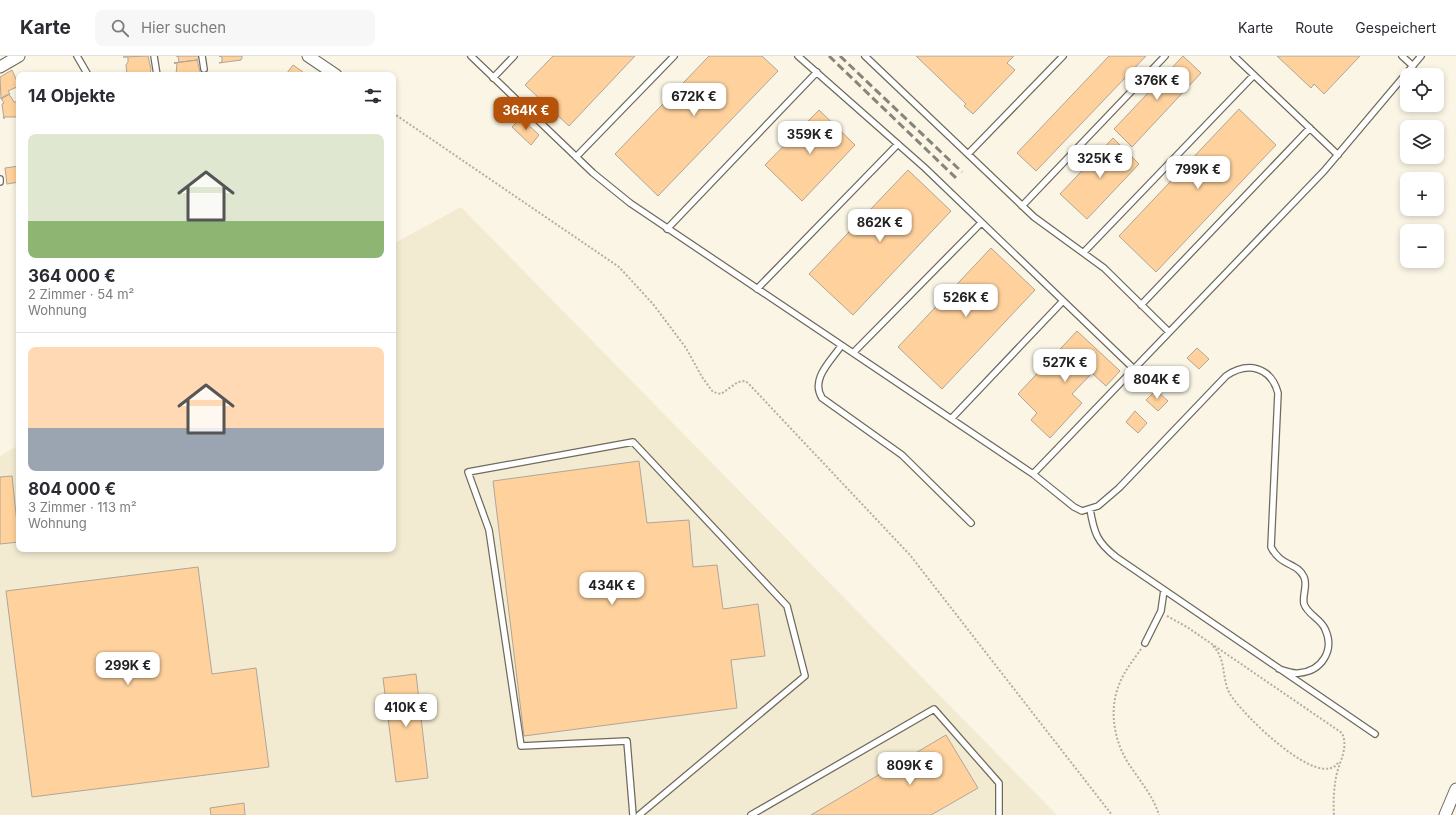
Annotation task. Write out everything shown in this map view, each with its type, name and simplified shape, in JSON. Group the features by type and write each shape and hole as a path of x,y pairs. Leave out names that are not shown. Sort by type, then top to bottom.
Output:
{"street":[{"path":"0,67 20,56"},
{"path":"308,56 332,72"},
{"path":"1445,815 1456,789"}],"lane":[{"path":"77,56 86,72"},
{"path":"154,56 157,72"},
{"path":"202,56 204,69"},
{"path":"471,56 608,187 667,229 1033,474 1074,507 1082,511 1090,510 1098,506 1119,488 1226,376 1234,370 1246,368 1259,369 1268,375 1276,384 1278,393 1271,547 1279,559 1299,570 1304,576 1306,582 1304,604 1308,611 1324,627 1329,646 1322,662 1309,671 1291,673 1278,669"},
{"path":"493,78 514,56"},
{"path":"576,157 674,56"},
{"path":"798,56 898,144 982,222 1134,369"},
{"path":"865,56 1022,206 1048,228 1084,252 1104,268 1169,332"},
{"path":"968,154 1063,56"},
{"path":"1022,206 1165,56"},
{"path":"1234,56 1338,155"},
{"path":"1402,56 1413,66"},
{"path":"1033,474 1338,155 1421,56"},
{"path":"667,229 817,72"},
{"path":"1084,252 1254,75"},
{"path":"1141,305 1310,128"},
{"path":"757,289 898,144"},
{"path":"853,353 982,222"},
{"path":"951,419 1063,301"},
{"path":"841,346 818,381 818,392 822,398 902,455 971,523"},
{"path":"633,815 627,741 521,746 489,530 468,472 633,442 788,606 805,676 639,815"},
{"path":"1090,510 1093,530 1098,541 1106,549 1278,669 1375,734"},
{"path":"1145,643 1160,613 1164,590"},
{"path":"751,815 934,709 999,783 999,815"}],"path":[{"path":"396,115 619,267 658,310 686,348 702,377 713,392 721,394 729,390 738,382 745,381 748,383 910,555 1112,815"},
{"path":"1160,613 1176,620 1336,727 1342,733 1345,740 1334,792 1334,815"},
{"path":"1208,642 1221,655 1228,688 1231,695 1256,724 1270,736 1302,760 1325,770 1337,765 1342,756"},
{"path":"1145,643 1121,680 1115,702 1114,722 1120,750 1154,800 1159,815"}],"shaded area":[{"path":"461,207 1057,815 0,815 0,456 16,447 16,552 396,552 396,242"}],"building":[{"path":"148,56 150,72 127,72 126,65 128,62 128,57 123,57"},
{"path":"178,56 198,56 199,58 197,60 174,63 179,62"},
{"path":"219,56 242,56 242,58 241,60 219,63 222,62 222,57"},
{"path":"553,56 635,56 569,126 525,85"},
{"path":"709,56 762,56 778,71 658,196 615,154"},
{"path":"916,56 1014,56 1007,63 1015,70 973,114 964,106 966,104"},
{"path":"1109,56 1146,56 1036,171 1017,153"},
{"path":"1183,56 1201,73 1132,147 1114,129"},
{"path":"1277,56 1360,56 1324,94 1314,84 1311,88"},
{"path":"197,60 200,72 176,72 177,63 174,63"},
{"path":"293,65 303,72 288,72"},
{"path":"12,70 16,79 16,87 8,91 10,94 1,99 0,77"},
{"path":"9,94 14,102 16,102 16,117 4,117 4,119 2,104 4,103 1,98"},
{"path":"1239,109 1276,145 1156,272 1119,236"},
{"path":"819,110 855,145 802,201 765,165"},
{"path":"521,118 539,135 531,145 512,127"},
{"path":"1113,138 1139,164 1087,219 1060,194"},
{"path":"16,166 16,182 7,184 5,168"},
{"path":"908,170 951,211 853,315 809,274"},
{"path":"991,248 1035,290 942,389 898,347"},
{"path":"1077,331 1120,371 1106,386 1092,373 1072,394 1082,403 1050,438 1031,420 1037,413 1018,394"},
{"path":"1197,348 1209,359 1199,369 1187,358"},
{"path":"1176,369 1188,380 1179,390 1166,379"},
{"path":"1156,390 1168,401 1158,411 1146,400"},
{"path":"1135,411 1147,423 1138,433 1126,422"},
{"path":"639,461 647,523 689,520 693,567 717,565 723,609 758,604 765,656 731,660 737,708 524,736 493,481"},
{"path":"12,476 16,514 16,542 0,544 0,477"},
{"path":"198,567 212,674 256,668 269,767 32,797 6,591"},
{"path":"416,674 428,778 396,782 383,678"},
{"path":"946,735 978,788 931,815 811,815"},
{"path":"244,803 245,815 211,815 210,808"}],"railway":[{"path":"829,56 956,178"},
{"path":"840,56 962,172"}]}
